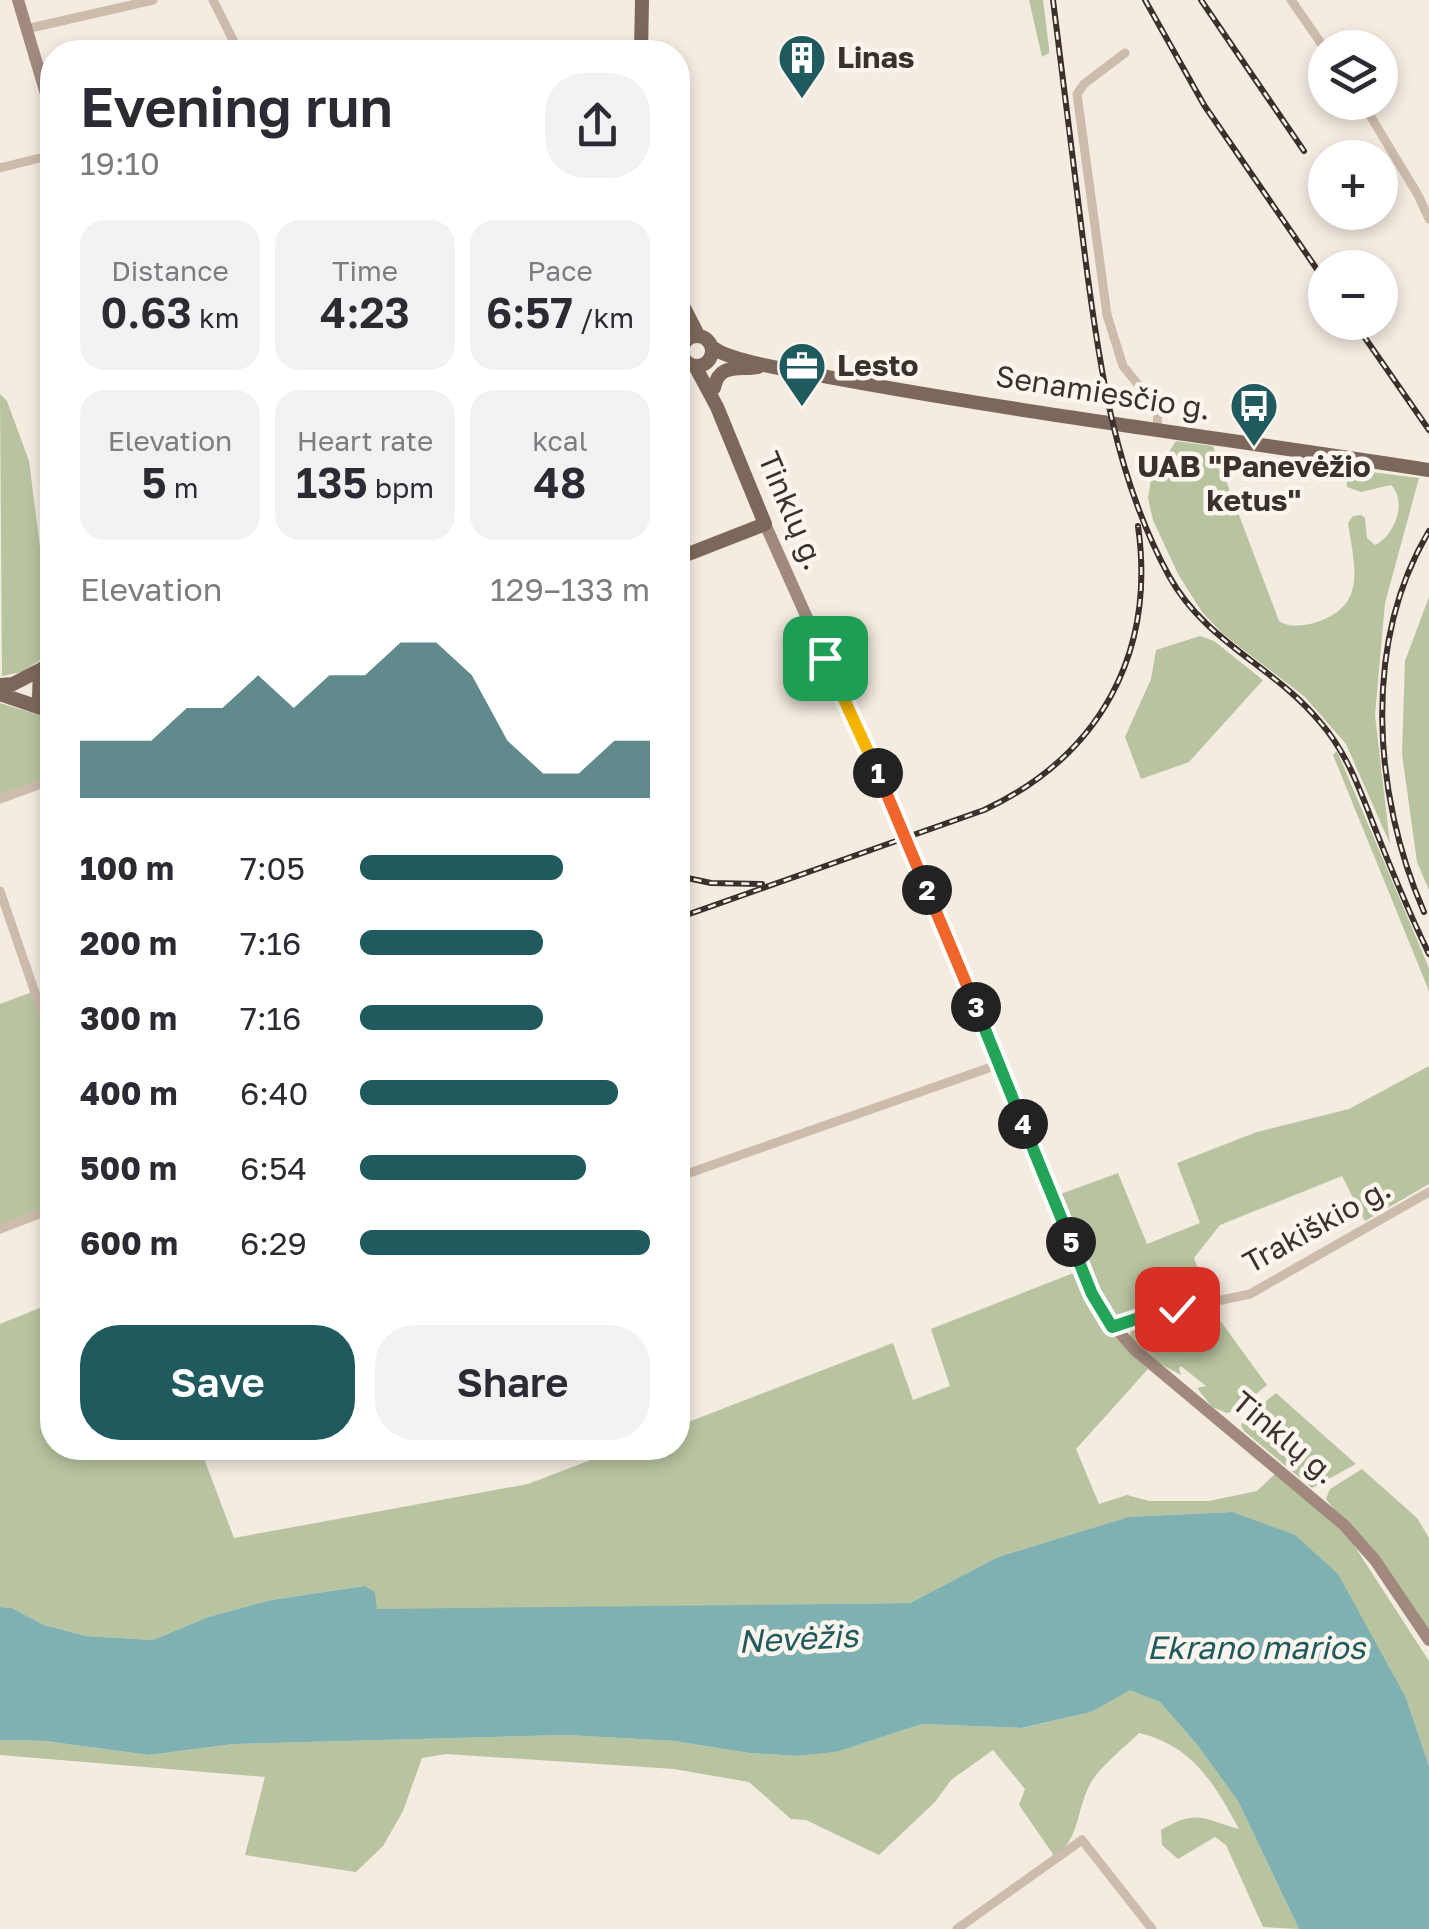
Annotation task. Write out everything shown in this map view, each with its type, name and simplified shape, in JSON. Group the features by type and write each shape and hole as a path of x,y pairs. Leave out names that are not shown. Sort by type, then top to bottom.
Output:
{"main road":[{"path":"18,0 40,75"},
{"path":"641,40 642,0"},
{"name":"Senamiesčio g.","path":"695,353 720,354 764,367"},
{"name":"Senamiesčio g.","path":"695,353 1429,470"},
{"name":"Tinklų g.","path":"695,353 714,388 717,407"},
{"name":"Tinklų g.","path":"695,353 765,524 899,822 1092,1294 1112,1327 1344,1526 1375,1560 1429,1640"},
{"path":"690,553 765,524"},
{"path":"0,685 13,684 40,669"},
{"path":"0,694 40,707"}],"street":[{"path":"26,29 111,5 153,0"},
{"path":"214,0 234,40"},
{"path":"1291,0 1312,30"},
{"path":"1125,53 1084,84 1077,94 1108,315 1123,366 1158,409 1157,429"},
{"path":"1373,120 1429,219"},
{"path":"0,168 40,159"},
{"path":"0,799 40,784"},
{"path":"0,891 40,1007"},
{"path":"690,1173 1000,1064"},
{"name":"Trakiškio g.","path":"1112,1327 1145,1316 1250,1294 1429,1192"},
{"path":"0,1229 40,1214"},
{"path":"958,1929 1082,1840 1152,1929"}],"green space":[{"path":"1029,0 1043,0 1049,53 1042,57"},
{"path":"0,394 7,401 29,461 40,548 40,660 22,672 2,676"},
{"path":"1176,441 1213,446 1279,621 1292,625 1333,615 1351,594 1354,568 1348,523 1353,516 1365,518 1367,538 1375,545 1393,527 1398,500 1391,485 1361,492 1347,487 1346,469 1419,478 1385,603 1375,715 1390,844 1346,744 1305,697 1223,634 1202,612 1178,574 1153,520 1148,498 1151,480"},
{"path":"1429,597 1429,890 1417,862 1402,754 1405,661"},
{"path":"1200,636 1214,641 1263,680 1189,762 1141,779 1125,737 1151,679 1156,650"},
{"path":"0,703 40,715 40,780 0,795"},
{"path":"1337,751 1429,968 1429,991 1333,755"},
{"path":"35,991 40,1006 40,1214 0,1229 0,1004"},
{"path":"1429,1066 1429,1184 1365,1221 1342,1176 1220,1225 1194,1258 1208,1294 1111,1316 1099,1297 1058,1195 1118,1173 1147,1244 1200,1223 1177,1163 1257,1132 1349,1109"},
{"path":"1076,1272 1101,1324 1148,1369 1076,1449 1099,1504 1127,1495 1149,1501 1209,1501 1257,1491 1276,1473 1348,1536 1429,1661 1429,1766 1406,1698 1232,1512 1128,1517 998,1557 910,1603 376,1610 363,1586 271,1600 208,1617 153,1640 86,1636 0,1607 0,1324 40,1308 40,1460 205,1460 234,1538 528,1484 591,1460 690,1460 690,1421 893,1343 913,1400 950,1386 931,1329"},
{"path":"1211,1308 1267,1385 1227,1413 1212,1407 1197,1388 1206,1386 1181,1366 1181,1375 1157,1362 1130,1337 1131,1328 1139,1325"},
{"path":"1276,1393 1356,1464 1312,1488 1244,1431 1241,1425 1245,1419"},
{"path":"1362,1469 1417,1518 1429,1538 1429,1634 1326,1499 1330,1489"},
{"path":"1129,1689 1160,1702 1238,1801 1299,1929 1263,1927 1226,1845 1215,1837 1178,1859 1162,1845 1161,1830 1184,1819 1201,1818 1239,1829 1211,1782 1188,1757 1139,1733 1093,1779 1074,1832 1055,1857 1019,1805 1025,1789 993,1750 951,1780 935,1802 879,1855 806,1820 791,1819 749,1782 674,1769 446,1754 422,1758 403,1811 383,1846 356,1872 245,1855 265,1777 0,1755 0,1740 45,1741 149,1755 233,1744 567,1735 674,1741 797,1756 836,1752 922,1724 1023,1728 1091,1712"}],"water":[{"name":"Ekrano marios","path":"1232,1512 1295,1535 1338,1574 1406,1698 1429,1766 1429,1929 1299,1929 1238,1801 1160,1702 1130,1690 1091,1712 1022,1728 922,1724 836,1752 797,1756 674,1741 567,1735 233,1744 149,1755 45,1741 0,1740 0,1607 86,1636 153,1640 208,1617 271,1600 364,1586 375,1592 377,1609 910,1603 998,1557 1128,1517"}],"railway":[{"path":"1053,0 1096,338 1112,420 1135,500 1150,538 1184,599 1221,637 1302,702 1339,748 1429,954"},
{"path":"1145,0 1204,105 1308,256"},
{"path":"1201,0 1304,151"},
{"path":"1366,340 1429,430"},
{"path":"690,914 984,810 1025,788 1060,761 1088,730 1111,695 1128,657 1138,616 1138,526"},
{"path":"1424,912 1394,819 1382,720 1393,621 1407,575 1429,531"},
{"path":"690,879 762,884"}],"place":[{"name":"Linas","path":"802,100"},
{"name":"Lesto","path":"802,408"},
{"name":"UAB \"Panevėžio ketus\"","path":"1254,448"}],"route":[{"path":"825,658 906,839 1101,1312 1112,1327 1177,1309"}],"water label":[{"name":"Nevėžis","path":"798,1639"}]}
